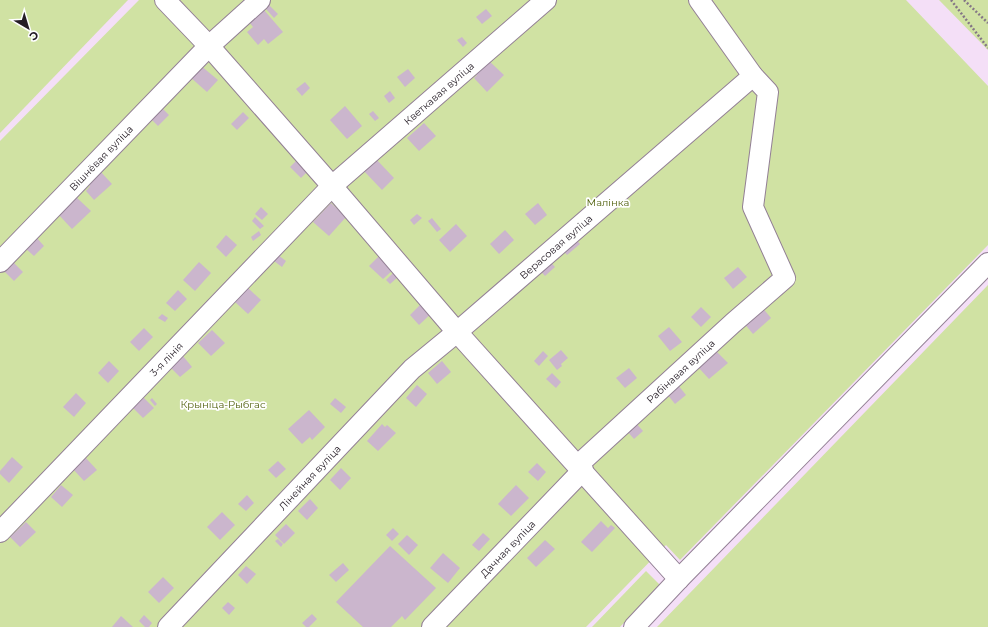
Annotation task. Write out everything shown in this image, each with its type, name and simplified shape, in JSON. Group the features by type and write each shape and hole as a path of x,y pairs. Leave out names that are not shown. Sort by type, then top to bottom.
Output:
{"street":[{"path":"165,0 205,50 462,328 580,468 679,579"},
{"name":"Вішнёвая вуліца","path":"0,262 205,50 260,0"},
{"name":"Кветкавая вуліца","path":"332,186 546,0"},
{"path":"699,0 753,76"},
{"name":"Рабінавая вуліца","path":"580,468 733,323 785,278 753,207 768,92 753,76"},
{"name":"Верасовая вуліца","path":"462,328 753,76"},
{"name":"3-я лінія","path":"0,532 332,186"},
{"path":"634,627 679,579 988,263"},
{"name":"Лінейная вуліца","path":"168,627 412,369 462,328"},
{"name":"Дачная вуліца","path":"432,627 580,468"}],"path":[{"path":"951,0 988,48"},
{"path":"964,0 988,23"}],"green space":[{"path":"0,0 128,0 0,133"},
{"path":"139,0 906,0 988,86 988,245 680,560 666,545 586,627 0,627 0,141"},
{"path":"939,0 988,0 988,50"},
{"path":"988,285 988,627 657,627"},
{"path":"646,571 660,585 620,627 592,627"}],"building":[{"path":"269,5 278,14 274,18 266,9"},
{"path":"486,9 492,16 482,24 476,17"},
{"path":"264,10 283,32 268,44 264,39 258,45 247,32 253,27 249,22"},
{"path":"462,37 467,43 463,47 457,40"},
{"path":"488,60 504,75 487,92 474,78 477,75 475,73"},
{"path":"200,65 218,80 207,92 190,77"},
{"path":"408,69 415,78 405,87 397,77"},
{"path":"305,82 310,88 302,96 296,89"},
{"path":"390,91 395,98 389,103 384,96"},
{"path":"345,106 362,126 347,139 330,120"},
{"path":"162,108 169,115 158,126 151,119"},
{"path":"373,111 379,118 375,121 369,114"},
{"path":"243,112 249,118 237,130 231,124"},
{"path":"424,123 436,136 419,151 407,138"},
{"path":"376,159 394,178 382,190 364,171"},
{"path":"296,161 307,172 301,178 290,167"},
{"path":"100,171 112,184 94,200 86,191 90,186 88,182"},
{"path":"76,197 91,211 72,229 58,214"},
{"path":"331,203 346,217 329,236 313,222"},
{"path":"538,203 547,215 535,225 525,214"},
{"path":"261,207 268,214 262,220 255,214"},
{"path":"417,214 422,218 414,225 410,220"},
{"path":"255,217 264,226 260,229 252,221"},
{"path":"432,218 441,229 437,232 428,221"},
{"path":"456,224 467,236 450,252 439,240"},
{"path":"505,230 514,240 499,254 490,244"},
{"path":"259,231 261,235 253,241 251,237"},
{"path":"226,235 237,245 226,257 216,247"},
{"path":"36,237 44,246 34,256 25,248"},
{"path":"575,238 580,244 567,255 560,247"},
{"path":"278,255 286,261 282,267 274,261"},
{"path":"379,256 393,270 383,279 369,266"},
{"path":"546,257 555,267 545,276 536,266"},
{"path":"12,261 23,272 14,281 4,271"},
{"path":"199,262 211,273 195,291 183,280"},
{"path":"738,267 747,277 733,289 724,278"},
{"path":"394,272 398,277 390,284 386,280"},
{"path":"248,288 261,300 248,314 235,302"},
{"path":"178,290 187,299 175,311 166,303"},
{"path":"424,301 434,311 419,325 410,315"},
{"path":"761,306 771,318 753,334 743,322"},
{"path":"701,307 711,317 701,327 691,317"},
{"path":"162,314 168,318 165,322 158,318"},
{"path":"669,327 682,342 670,351 658,336"},
{"path":"144,328 153,337 139,351 130,342"},
{"path":"212,330 225,343 211,356 198,343"},
{"path":"561,350 568,358 557,370 549,360"},
{"path":"543,351 548,356 539,366 534,361"},
{"path":"716,351 728,363 709,379 698,367"},
{"path":"183,356 192,367 180,377 170,367"},
{"path":"109,361 119,371 108,383 98,373"},
{"path":"442,361 451,372 437,384 428,373"},
{"path":"629,368 637,378 625,388 616,378"},
{"path":"552,373 561,382 556,388 546,379"},
{"path":"417,385 427,394 416,407 406,398"},
{"path":"678,385 686,395 675,404 667,394"},
{"path":"76,393 86,403 74,417 63,407"},
{"path":"143,397 154,408 143,418 133,408"},
{"path":"152,398 157,404 155,406 150,400"},
{"path":"335,398 346,407 341,413 330,404"},
{"path":"309,410 325,427 312,440 310,437 302,444 288,429"},
{"path":"635,422 643,431 634,439 626,430"},
{"path":"382,424 385,427 387,425 396,433 378,451 367,441"},
{"path":"12,457 23,467 9,483 0,474 0,471"},
{"path":"85,457 97,470 84,481 72,468"},
{"path":"278,461 286,469 276,478 268,470"},
{"path":"537,463 546,472 538,481 528,472"},
{"path":"341,468 351,478 340,490 330,480"},
{"path":"61,485 73,495 62,507 51,497"},
{"path":"516,485 529,498 511,516 498,504"},
{"path":"247,495 254,503 246,511 238,504"},
{"path":"310,499 318,508 307,520 298,511"},
{"path":"222,512 235,525 220,540 207,527"},
{"path":"601,521 608,528 611,525 615,528 592,552 581,542"},
{"path":"26,522 36,532 20,547 10,537"},
{"path":"286,524 295,533 284,544 275,535"},
{"path":"393,528 399,534 392,541 386,535"},
{"path":"483,533 490,539 479,551 472,545"},
{"path":"407,535 418,545 409,555 398,544"},
{"path":"278,539 283,544 281,547 275,541"},
{"path":"545,540 555,549 536,567 527,558"},
{"path":"390,546 436,588 405,620 402,616 391,627 363,627 336,602"},
{"path":"443,553 460,568 448,583 430,568"},
{"path":"343,563 349,570 336,582 329,575"},
{"path":"246,566 256,574 247,584 238,575"},
{"path":"163,577 174,588 159,603 148,592"},
{"path":"228,602 235,608 229,615 222,608"},
{"path":"312,614 317,619 309,627 306,627 302,623"},
{"path":"144,615 152,623 149,627 145,627 139,621"},
{"path":"121,616 133,627 112,627"}],"park label":[{"name":"Малінка","path":"608,202"},
{"name":"Крыніца-Рыбгас","path":"223,404"}]}
